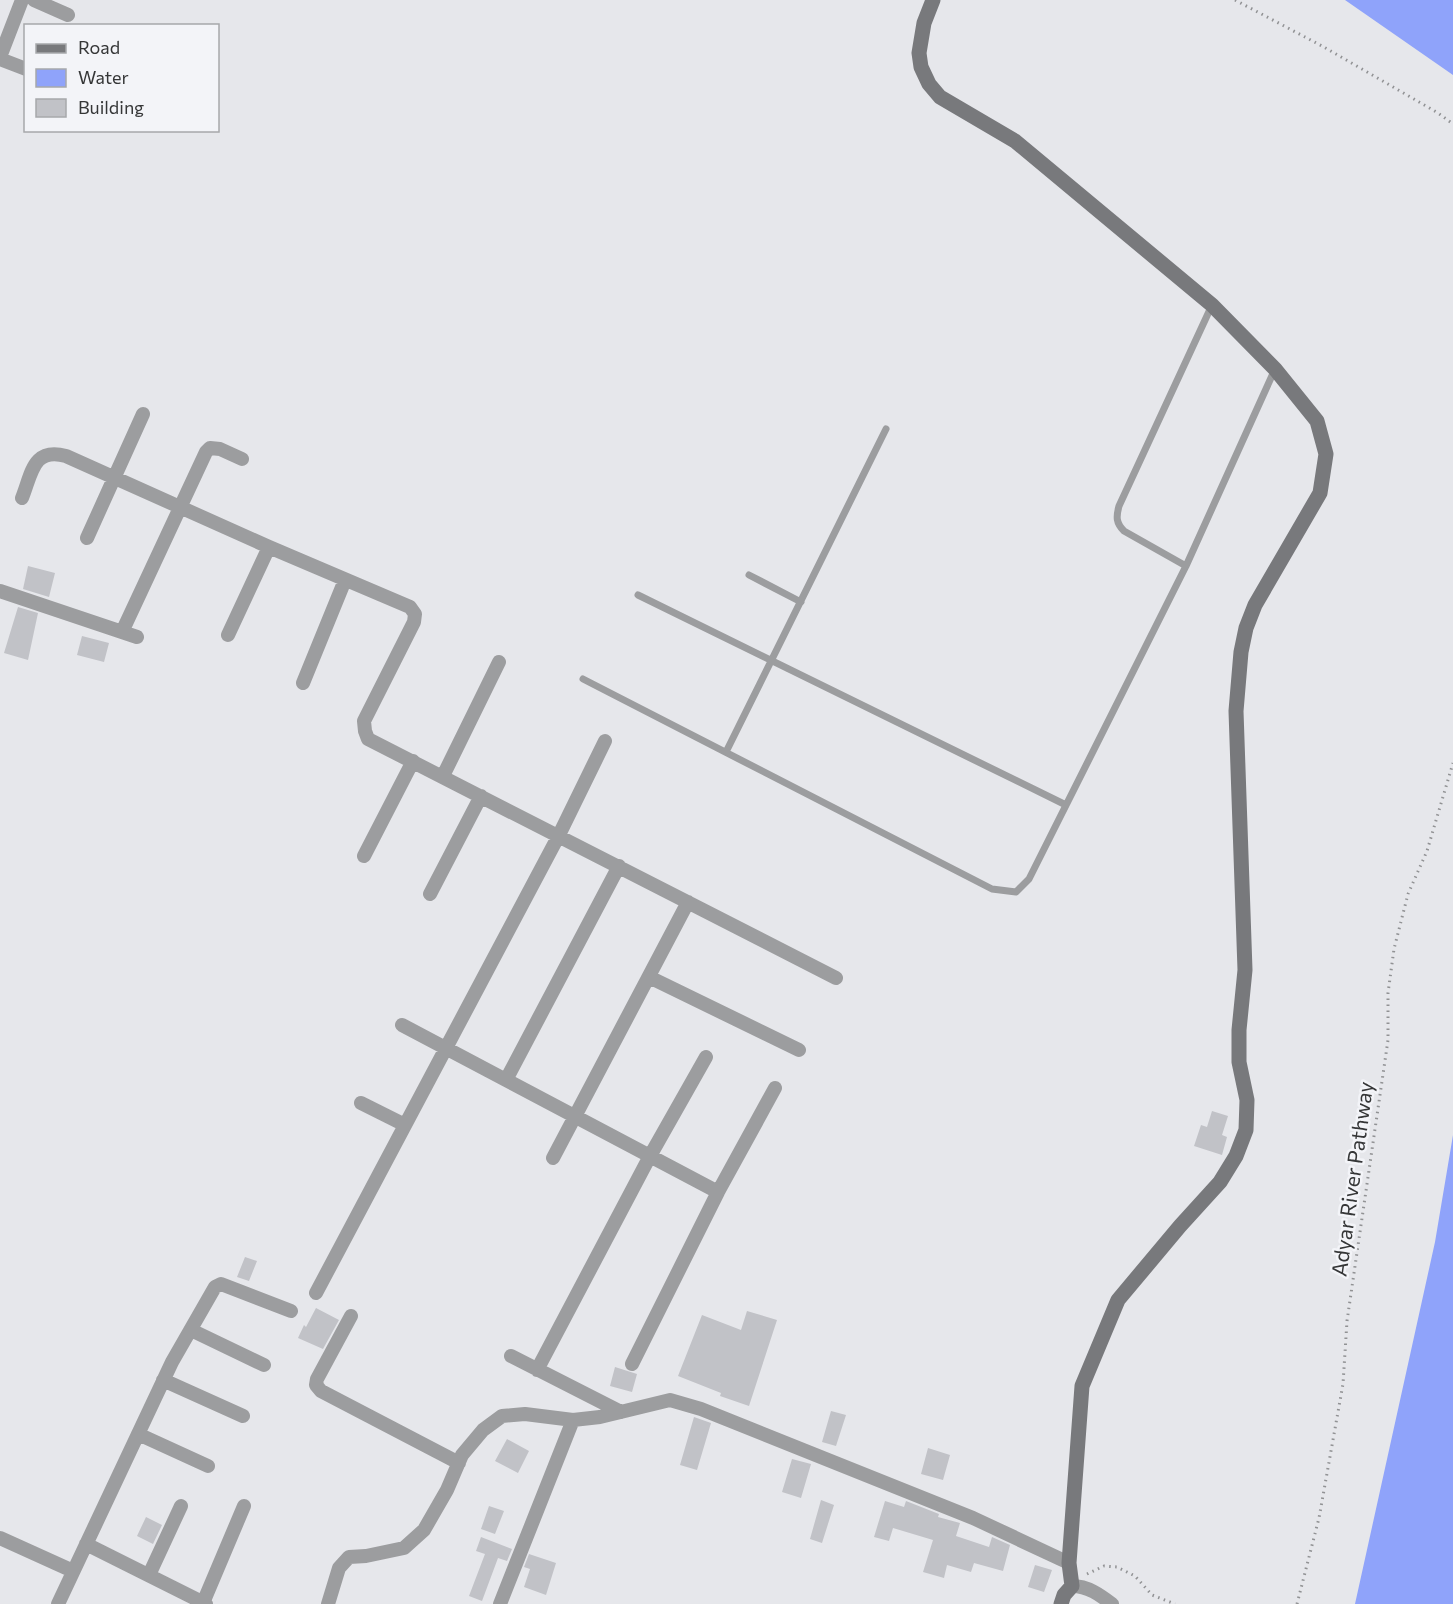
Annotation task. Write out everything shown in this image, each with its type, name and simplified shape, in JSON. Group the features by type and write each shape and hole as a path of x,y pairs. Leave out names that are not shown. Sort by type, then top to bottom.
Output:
{"street":[{"path":"22,0 0,58 24,68"},
{"path":"34,0 68,15"},
{"path":"933,0 924,23 919,53 921,68 929,84 940,97 1015,141 1212,305 1275,369 1317,421 1326,454 1320,493 1254,605 1241,652 1236,711 1245,970 1239,1062 1247,1100 1246,1130 1236,1156 1220,1182 1118,1300 1082,1386 1070,1563 1072,1586 1064,1595 1061,1604"},
{"path":"87,538 143,414"},
{"path":"122,632 206,452 210,448 219,449 242,459"},
{"path":"22,498 37,461 43,454 53,452 411,607 415,614 411,630 364,721 368,739 836,978"},
{"path":"228,635 269,547"},
{"path":"303,684 345,580"},
{"path":"0,591 137,637"},
{"path":"443,776 499,662"},
{"path":"316,1293 559,836 605,741"},
{"path":"364,856 413,761"},
{"path":"430,894 482,796"},
{"path":"506,1080 619,866"},
{"path":"553,1158 688,902"},
{"path":"649,976 799,1050"},
{"path":"402,1025 718,1192"},
{"path":"537,1370 650,1156 706,1057"},
{"path":"632,1364 718,1192 775,1088"},
{"path":"360,1103 405,1125"},
{"path":"58,1604 163,1380 215,1287 221,1284 291,1311"},
{"path":"351,1316 317,1379 316,1385 321,1391 459,1463"},
{"path":"191,1330 264,1365"},
{"path":"511,1356 621,1412"},
{"path":"163,1380 243,1416"},
{"path":"328,1604 339,1568 349,1557 404,1548 424,1530 447,1490 462,1455 483,1430 502,1416 525,1414 573,1419 600,1417 670,1400 701,1409 963,1514 1070,1563"},
{"path":"500,1604 573,1419"},
{"path":"138,1434 208,1466"},
{"path":"149,1575 181,1506"},
{"path":"86,1544 205,1603 244,1506"},
{"path":"0,1538 73,1571"},
{"path":"1072,1586 1092,1591 1112,1604"}],"lane":[{"path":"1186,566 1124,531 1118,525 1116,517 1119,506 1212,305"},
{"path":"583,679 992,889 1016,892 1029,879 1186,566 1275,369"},
{"path":"726,752 886,429"},
{"path":"749,575 801,602"},
{"path":"638,595 1066,805"}],"path":[{"path":"1235,0 1322,46 1453,124"},
{"name":"Adyar River Pathway","path":"1297,1604 1319,1518 1343,1384 1347,1321 1388,1040 1388,993 1394,949 1408,894 1426,851 1453,763"},
{"path":"1072,1586 1089,1572 1104,1566 1117,1567 1135,1576 1152,1595 1175,1604"}],"water":[{"path":"1345,0 1453,0 1453,75"},
{"path":"1453,1135 1453,1604 1355,1604 1435,1242"}],"building":[{"path":"28,566 55,573 49,597 23,589"},
{"path":"18,607 38,613 28,660 4,653"},
{"path":"82,636 109,643 104,662 77,655"},
{"path":"1212,1111 1228,1116 1222,1135 1227,1137 1222,1155 1194,1146 1201,1125 1207,1127"},
{"path":"245,1257 257,1261 249,1281 237,1277"},
{"path":"316,1308 339,1320 323,1349 298,1338"},
{"path":"747,1311 777,1320 749,1406 720,1396 721,1393 678,1376 702,1315 741,1330"},
{"path":"615,1367 637,1374 632,1392 610,1386"},
{"path":"831,1411 846,1415 836,1446 822,1442"},
{"path":"694,1417 711,1423 697,1470 680,1465"},
{"path":"507,1439 529,1451 518,1473 495,1461"},
{"path":"928,1448 950,1455 943,1480 921,1474"},
{"path":"792,1459 811,1464 801,1498 782,1492"},
{"path":"821,1500 834,1505 822,1543 810,1539"},
{"path":"885,1501 904,1507 906,1501 939,1514 938,1517 960,1523 956,1536 989,1547 992,1537 1010,1545 1003,1571 974,1563 971,1572 947,1565 944,1578 923,1572 933,1540 893,1528 889,1541 874,1537"},
{"path":"489,1506 504,1511 495,1534 481,1529"},
{"path":"146,1517 162,1525 153,1544 137,1536"},
{"path":"481,1537 512,1549 507,1561 498,1558 482,1601 469,1596 485,1554 476,1551"},
{"path":"529,1554 556,1563 546,1595 524,1587 530,1569 524,1567"},
{"path":"1035,1565 1052,1570 1044,1592 1028,1587"}]}
